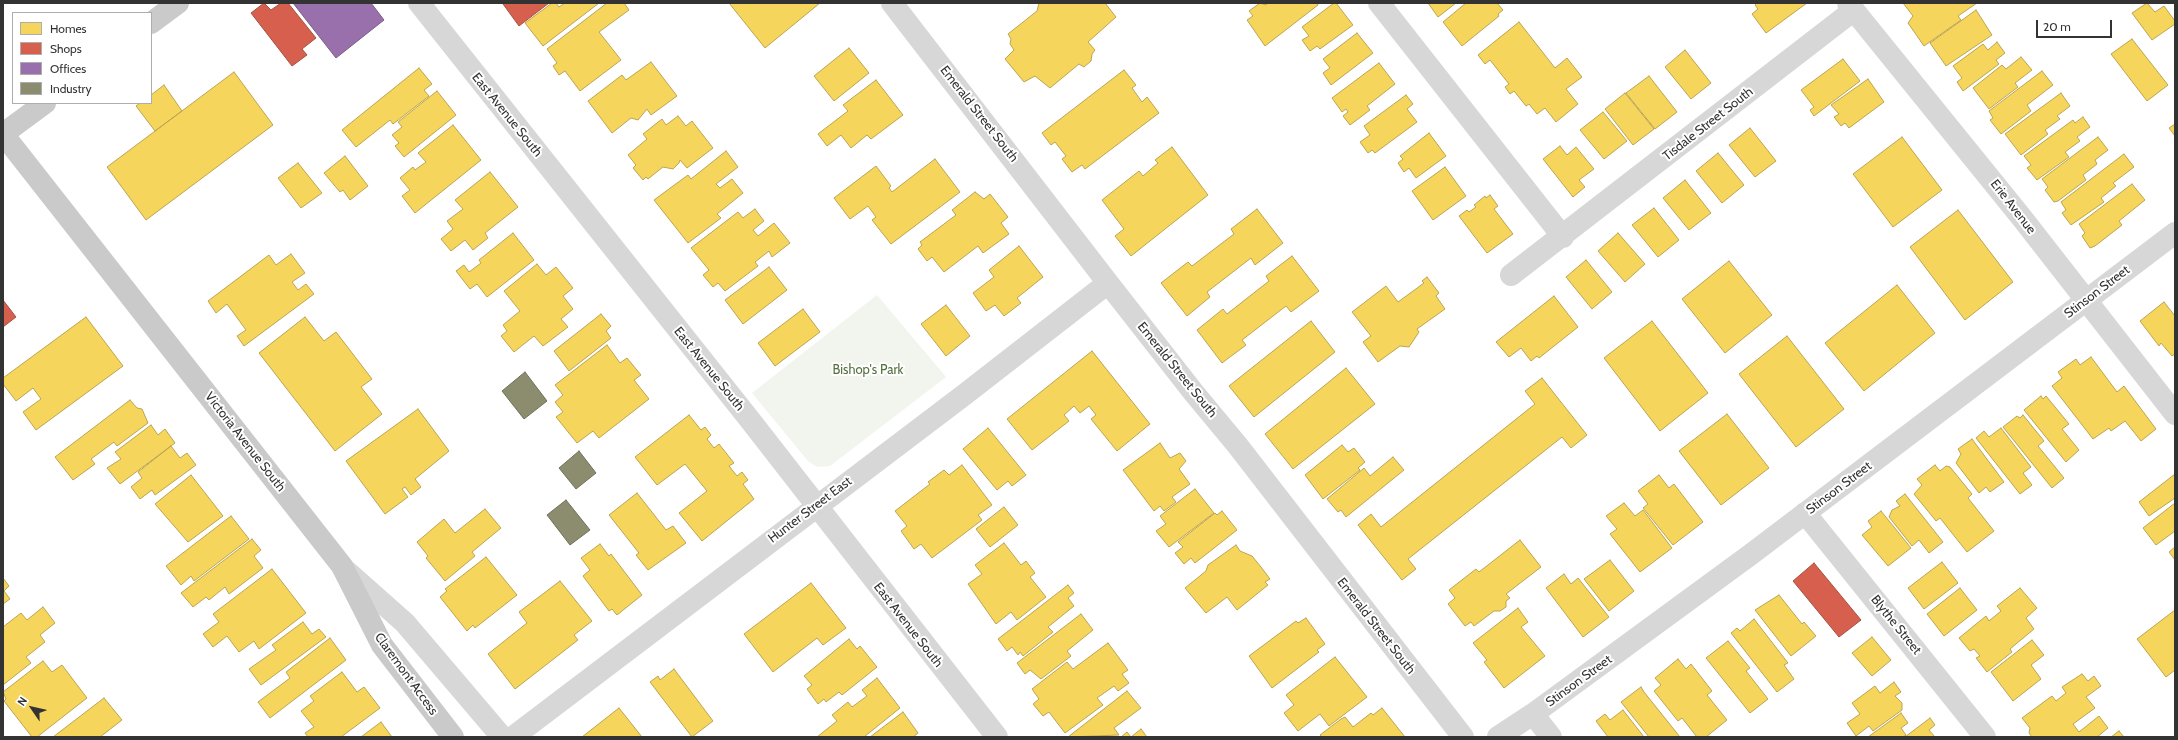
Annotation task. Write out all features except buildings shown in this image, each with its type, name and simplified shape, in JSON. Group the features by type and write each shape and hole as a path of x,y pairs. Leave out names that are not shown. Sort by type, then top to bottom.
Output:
{"main road":[{"path":"152,22 178,3"},
{"path":"3,134 44,104"},
{"name":"Victoria Avenue South","path":"3,134 342,566"},
{"name":"Claremont Access","path":"342,566 382,645 453,737"}],"street":[{"name":"East Avenue South","path":"419,3 750,420 815,506 997,737"},
{"name":"Emerald Street South","path":"892,3 1108,283 1194,393 1238,446 1367,615 1463,737"},
{"path":"1379,3 1563,237"},
{"name":"Tisdale Street South","path":"1512,276 1563,237 1851,6"},
{"name":"Erie Avenue","path":"1851,6 2022,218 2175,414"},
{"name":"Stinson Street","path":"1498,737 1533,714 1805,513 2175,233"},
{"name":"Hunter Street East","path":"513,737 815,506 964,396 1108,283"},
{"name":"Blythe Street","path":"1805,513 1985,737"},
{"name":"Victoria Avenue South","path":"342,566 405,623 502,737"},
{"path":"1533,714 1552,737"}],"green space":[{"name":"Bishop's Park","path":"877,295 946,377 830,466 817,467 808,461 752,393"}]}
